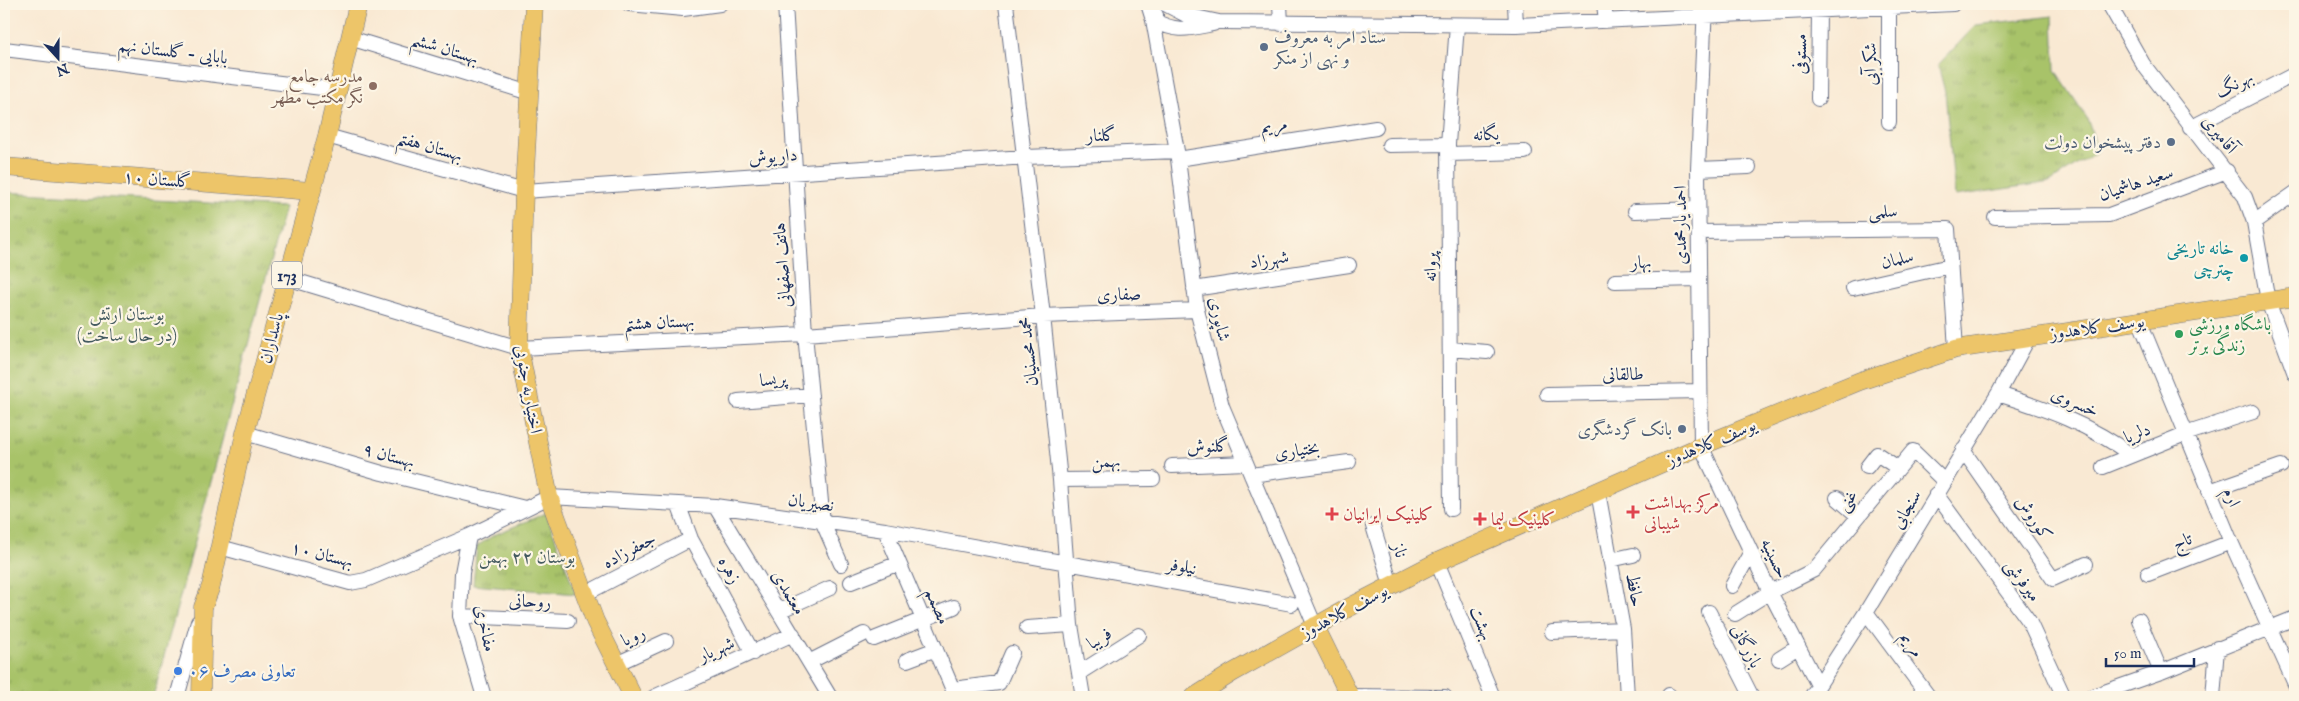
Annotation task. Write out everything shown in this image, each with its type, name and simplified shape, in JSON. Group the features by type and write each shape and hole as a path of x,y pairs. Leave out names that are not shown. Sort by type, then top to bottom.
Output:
{"main road":[{"name":"پاسداران","path":"201,697 203,607 211,586 245,433 286,278 327,136 358,4"},
{"name":"اختیاریه جنوبی","path":"534,4 524,191 519,348 549,497 595,621 632,697"},
{"name":"گلستان ۱۰","path":"4,167 311,191"},
{"name":"یوسف کلاهدوز","path":"2268,301 2282,291 2295,287"},
{"name":"یوسف کلاهدوز","path":"1194,697 1315,626 1437,562 1701,446 1860,381 1956,349 2295,297"},
{"name":"پاسداران","path":"211,586 214,608 213,697"},
{"path":"1315,626 1350,697"}],"street":[{"path":"629,4 683,6 720,4"},
{"name":"هاتف اصفهانی","path":"786,4 805,334 822,522 841,564"},
{"name":"محمد محسنیان","path":"1006,4 1026,157 1043,316 1060,480 1071,625 1083,697"},
{"name":"شاپوری","path":"1148,4 1153,20 1178,155 1197,310 1222,406 1315,626"},
{"path":"1280,4 1281,24"},
{"path":"1515,4 1516,25"},
{"path":"1604,4 1606,21"},
{"path":"1219,22 1179,30 1166,27 1153,20 1166,5 1193,17 1219,22 1457,26 1606,21 1705,10 1797,8 1820,10 1952,4"},
{"name":"آقامیری","path":"2110,4 2143,64 2190,128 2245,197 2254,222 2268,301 2295,374"},
{"name":"شکر آبی","path":"1888,122 1889,6"},
{"name":"احمد یارمحمدی","path":"1701,446 1698,168 1705,10"},
{"name":"مستوفی","path":"1818,99 1820,10"},
{"name":"پروانه","path":"1451,509 1448,149 1457,26"},
{"name":"بهستان ششم","path":"350,38 530,93"},
{"name":"بابایی - گلستان نهم","path":"4,49 338,90"},
{"name":"بهرنگ","path":"2190,128 2295,74"},
{"name":"مریم","path":"1178,155 1376,128"},
{"name":"بهستان هفتم","path":"327,136 524,191"},
{"path":"1388,145 1448,149"},
{"name":"یگانه","path":"1448,149 1525,152"},
{"name":"گلنار","path":"1026,157 1178,155"},
{"name":"داریوش","path":"524,191 1026,157"},
{"path":"1698,168 1749,167"},
{"name":"سعید هاشمیان","path":"1995,217 2108,215 2226,171"},
{"path":"2254,222 2295,193"},
{"path":"1635,211 1698,209"},
{"name":"سلمی","path":"1698,232 1948,229 1956,349"},
{"name":"شهرزاد","path":"1194,289 1349,265"},
{"name":"سلمان","path":"1853,288 1950,266"},
{"name":"بهستان هشتم","path":"286,278 519,348 805,334 1043,316"},
{"name":"بهار","path":"1615,281 1699,279"},
{"name":"صفاری","path":"1043,316 1197,310"},
{"name":"ارم","path":"2140,322 2230,542 2295,684"},
{"name":"سنجابی","path":"1811,697 1866,612 1998,394 2029,337"},
{"path":"1450,349 1487,352"},
{"name":"طالقانی","path":"1548,394 1700,391"},
{"name":"خسروی","path":"1998,394 2075,421 2110,439 2131,455"},
{"name":"پریسا","path":"738,401 811,395"},
{"name":"دلریا","path":"2103,467 2185,434 2253,412"},
{"name":"بهستان ٩","path":"245,433 382,473 526,508"},
{"name":"حسینیه","path":"1701,446 1770,592 1818,685"},
{"name":"کوروش","path":"1963,450 2053,578 2086,564"},
{"name":"غنی","path":"1735,614 1770,592 1814,570 1912,451 1944,481"},
{"path":"1867,468 1877,454 1898,468"},
{"name":"بختیاری","path":"1248,469 1349,462"},
{"name":"گلنوش","path":"1172,466 1248,469"},
{"path":"2209,491 2281,466"},
{"name":"بهمن","path":"1060,480 1153,479"},
{"name":"حافظ","path":"1598,492 1624,629 1627,697"},
{"name":"میرفرشی","path":"1936,494 2029,621 2064,697"},
{"name":"نصیریان","path":"549,497 715,506 885,530 1065,564"},
{"name":"بهستان ١٠","path":"220,548 350,583 366,580 469,536 549,497"},
{"path":"1837,498 1858,516"},
{"name":"زهره","path":"678,504 691,539 753,652"},
{"name":"معتمدی","path":"715,506 830,697"},
{"name":"ناز","path":"1373,526 1392,585"},
{"name":"مصمم","path":"885,530 954,693"},
{"name":"مفاخری","path":"469,536 462,573 460,616 482,696"},
{"name":"جعفرزاده","path":"585,594 691,539"},
{"name":"تاج","path":"2148,574 2230,542"},
{"path":"1732,586 1751,552"},
{"path":"1610,560 1633,555"},
{"name":"بهشت","path":"1437,562 1492,697"},
{"path":"851,582 899,563"},
{"name":"نیلوفر","path":"1065,564 1292,604"},
{"path":"779,611 830,588"},
{"path":"177,697 203,607"},
{"path":"809,662 869,636 923,620 954,607"},
{"name":"بازرگانی","path":"1709,612 1752,697"},
{"name":"مریم","path":"1866,612 1929,697"},
{"name":"روحانی","path":"460,616 568,621"},
{"path":"2090,697 2161,672 2295,618"},
{"path":"2138,620 2161,672"},
{"path":"1027,628 1071,625"},
{"path":"1552,632 1624,629"},
{"name":"شهریار","path":"654,697 793,634"},
{"name":"فریبا","path":"1079,673 1140,635"},
{"name":"رویا","path":"616,664 666,642"},
{"path":"1779,659 1798,646"},
{"path":"2213,697 2217,648"},
{"path":"907,660 936,649"},
{"path":"954,693 999,684 1012,653"},
{"path":"1350,697 1445,697"}],"green space":[{"path":"2053,16 2055,70 2087,118 2098,151 2051,182 1955,196 1945,92 1938,65 1976,25"},
{"name":"بوستان ارتش (در حال ساخت)","path":"4,192 285,207 153,697 4,697"},
{"name":"بوستان ۲۲ بهمن","path":"546,513 576,594 473,585 477,546 494,535"}],"place":[{"name":"ستاد امر به معروف و نهی از منکر","path":"1264,47"},
{"name":"مدرسه جامع نگر مکتب مطهر","path":"373,86"},
{"name":"دفتر پیشخوان دولت","path":"2171,142"},
{"name":"خانه تاریخی چترچی","path":"2244,258"},
{"name":"باشگاه ورزشی زندگی برتر","path":"2179,334"},
{"name":"بانک گردشگری","path":"1682,429"},
{"name":"مرکز بهداشت شیبانی","path":"1633,512"},
{"name":"کلینیک ایرانیان","path":"1332,514"},
{"name":"کلینیک لیما","path":"1480,519"},
{"name":"تعاونی مصرف ۰۶","path":"178,671"}]}
